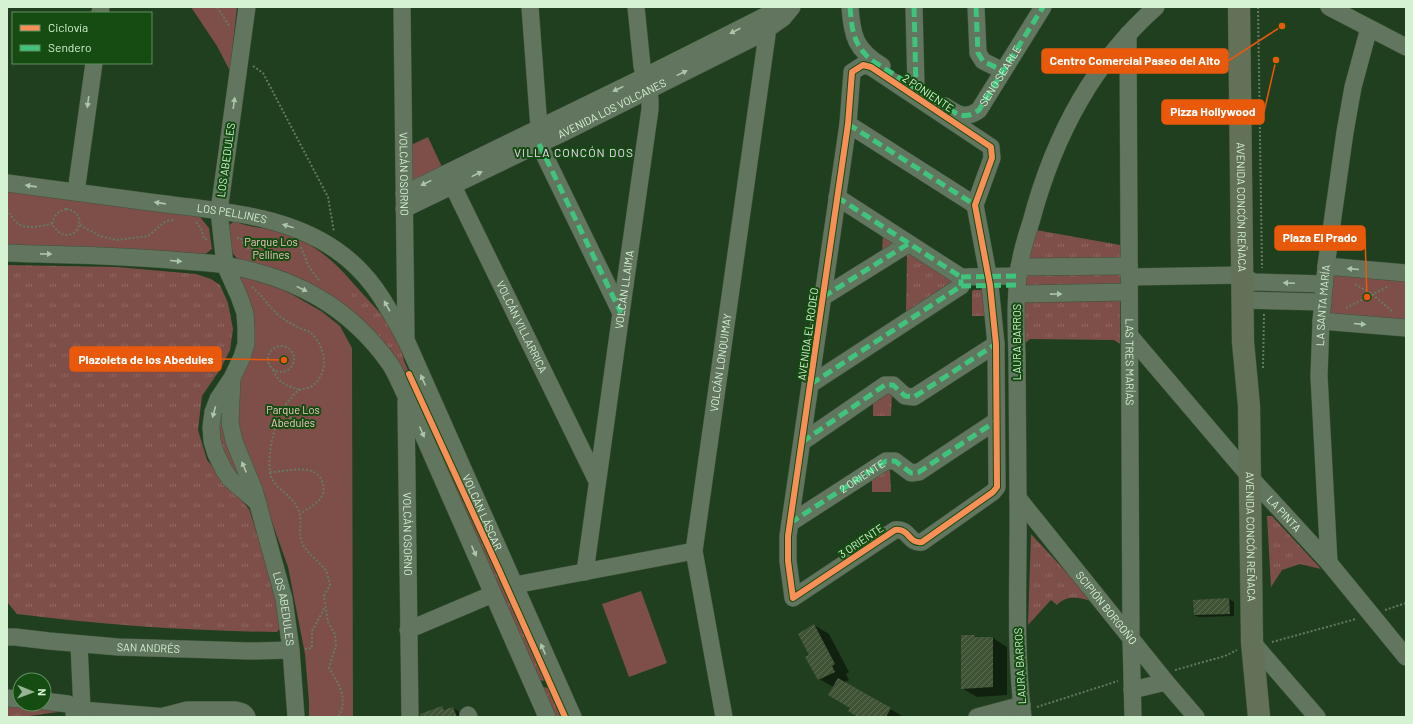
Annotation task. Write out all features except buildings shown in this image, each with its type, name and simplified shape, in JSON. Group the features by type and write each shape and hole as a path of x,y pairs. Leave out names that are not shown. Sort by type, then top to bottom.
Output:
{"main road":[{"name":"AVENIDA CONCÓN REÑACA","path":"1239,7 1251,288"},
{"name":"AVENIDA CONCÓN REÑACA","path":"1250,7 1251,288 1243,342 1249,406 1252,642 1259,717"},
{"name":"AVENIDA CONCÓN REÑACA","path":"1246,717 1252,642"}],"street":[{"name":"LOS ABEDULES","path":"247,7 219,211 227,270 245,313 246,344 242,357 232,378 218,399 213,412 211,426 212,441 216,454 230,479 258,503 284,599 291,650 296,717"},
{"name":"VOLCÁN OSORNO","path":"402,7 406,340"},
{"path":"530,7 539,136 620,313"},
{"name":"VOLCÁN LLAIMA","path":"585,572 620,313 650,109 650,99 646,84 636,7"},
{"name":"AVENIDA LOS VOLCANES","path":"404,202 539,136 565,132 646,84 758,36 765,23 782,7"},
{"name":"AVENIDA LOS VOLCANES","path":"765,23 783,18 792,7"},
{"name":"SENO SEARLE","path":"850,7 853,33 856,41 862,51 871,60 958,114 967,116 979,110 1043,7"},
{"path":"914,7 916,87"},
{"path":"976,7 978,53 983,61 1003,71"},
{"name":"LAURA BARROS","path":"1022,711 1017,634 1018,280 1039,194 1061,135 1078,102 1098,73 1128,34 1156,7"},
{"path":"1329,7 1406,47"},
{"name":"VOLCÁN LONQUIMAY","path":"723,712 694,551 767,35 765,23"},
{"name":"LA SANTA MARÍA","path":"1329,563 1319,376 1321,321 1326,266 1345,132 1353,87 1369,28"},
{"name":"LAS TRES MARÍAS","path":"1128,34 1131,639 1133,717"},
{"path":"76,192 94,64"},
{"name":"2 PONIENTE","path":"852,72 862,65 871,67 991,147 992,158 975,205"},
{"name":"AVENIDA EL RODEO","path":"793,598 788,561 790,523 848,124 852,72"},
{"path":"848,124 975,205 989,281 996,344 996,420"},
{"name":"VOLCÁN VILLARRICA","path":"450,179 597,481"},
{"name":"LOS PELLINES","path":"7,183 219,211 262,219 293,228 323,242 350,262 375,287 385,301 406,340"},
{"path":"837,197 961,281"},
{"path":"823,297 908,244"},
{"path":"7,253 124,256 282,279 324,299 355,324 369,338 391,365 547,717"},
{"path":"1326,266 1406,273"},
{"path":"1018,280 1129,278"},
{"path":"811,384 961,281 1129,278 1251,288 1323,302"},
{"path":"1251,288 1325,284"},
{"path":"1321,321 1406,328"},
{"name":"LA PINTA","path":"1130,336 1250,478 1329,563 1406,657"},
{"name":"VOLCÁN LÁSCAR","path":"406,340 573,717"},
{"path":"802,442 885,385 893,385 905,396 914,397 996,344"},
{"name":"VOLCÁN OSORNO","path":"406,396 410,717"},
{"name":"3 ORIENTE","path":"793,598 895,530 903,530 913,541 922,542 992,492 997,487 996,420"},
{"name":"2 ORIENTE","path":"790,523 886,461 895,461 912,473 920,472 996,420"},
{"name":"SCIPIÓN BORGOÑO","path":"1018,498 1131,639 1196,717"},
{"path":"515,585 694,551"},
{"path":"408,630 493,594"},
{"name":"SAN ANDRÉS","path":"7,637 118,647 291,650"},
{"path":"1252,642 1317,717"},
{"path":"75,714 79,644"},
{"path":"1132,684 1163,678"},
{"path":"52,702 68,704 75,714"},
{"path":"75,714 166,716 187,710 236,710 246,714 247,717"},
{"path":"982,712 1022,711"}],"path":[{"path":"1251,288 1262,276 1258,7"},
{"path":"240,58 263,73 328,196 337,251"},
{"path":"7,209 12,218 19,225 27,228 52,224"},
{"path":"66,209 73,210 78,217 80,225 78,230 73,234 64,236 57,232 52,224 58,212 66,209"},
{"path":"227,270 238,275 257,291 266,304 282,317 295,326 310,332 320,344 324,355 324,365 321,374 311,387 300,390 290,398 276,425 271,442 270,472 273,483 286,493 293,501 300,514 300,538 307,552 327,573 330,585 324,596 325,606 328,622 335,634 336,645 329,668 340,688 343,698 342,710 338,717"},
{"path":"1353,282 1372,294 1395,313"},
{"path":"1321,321 1392,285"},
{"path":"273,369 282,372 287,371 293,366 295,358 294,354 289,348 279,346 271,350 268,360 277,378 284,384 300,390"},
{"path":"286,405 290,418 298,426 308,429 314,427 316,423"},
{"path":"270,472 310,470 320,476 324,486 323,495 317,503 300,514"},
{"path":"1163,678 1225,656 1252,642 1272,642 1406,603"},
{"path":"291,650 312,648 312,631 325,606"},
{"path":"1022,711 1132,684"}],"green space":[{"path":"191,7 237,7 230,71 217,46"},
{"path":"428,137 442,167 411,182 411,145"},
{"name":"Parque Los Pellines","path":"7,190 200,217 209,228 212,249 200,258 7,247"},
{"name":"Parque Los Pellines","path":"234,221 245,225 288,234 308,244 327,257 351,281 351,312 324,293 285,272 274,268 247,263 237,258 230,246 226,228"},
{"path":"1036,230 1120,245 1120,344 1114,340 1030,339 1023,345 1022,281"},
{"path":"883,233 900,244 882,254"},
{"path":"907,252 957,284 906,314"},
{"path":"7,265 117,267 196,274 211,279 220,285 228,303 233,329 230,350 221,368 202,396 198,430 207,460 249,509 265,557 277,603 281,627 277,632 147,627 49,618 17,614 7,602"},
{"name":"Parque Los Abedules","path":"232,271 279,287 321,311 340,326 352,348 353,717 309,717 305,654 288,567 272,522 261,500 243,456 234,403 247,358"},
{"path":"1329,271 1406,278 1406,322 1325,316"},
{"path":"351,281 381,314 400,342 404,361 546,681 538,680 399,367 351,312"},
{"path":"988,290 989,316 972,316 972,291"},
{"path":"885,389 892,392 891,416 873,416 873,400"},
{"path":"225,399 249,490 227,463 218,437 219,410"},
{"path":"886,466 890,471 891,492 872,492 872,477"},
{"path":"1267,516 1272,516 1321,569 1300,564 1282,570 1271,587"},
{"path":"1031,534 1094,602 1079,598 1070,598 1065,599 1057,605 1051,600 1028,625"},
{"path":"641,591 667,663 629,677 602,604"},
{"path":"541,687 550,688 562,717 554,717"},
{"path":"7,704 12,705 12,712 52,712 52,709 65,711 22,717 7,717"}],"marked path":[{"path":"850,7 854,36 860,48 871,60 957,114 964,116 973,114 979,110 1043,7"},
{"path":"914,7 916,87"},
{"path":"976,7 978,53 983,61 1003,71"},
{"path":"848,124 975,205"},
{"path":"539,144 621,313"},
{"path":"837,197 961,277 961,286"},
{"path":"823,297 908,244"},
{"path":"961,277 1018,276"},
{"path":"961,286 1017,285"},
{"path":"811,384 961,286"},
{"path":"802,442 885,385 893,385 905,396 914,397 996,344"},
{"path":"790,523 886,461 895,461 911,473 919,472 996,421"}],"cycle path":[{"path":"863,65 871,67 991,147 992,158 975,205 990,285 996,344 997,487 993,492 922,542 914,541 904,531 895,530 793,598 788,561 788,536 848,124 852,72 863,65"},
{"path":"409,374 565,717"}],"place":[{"name":"Centro Comercial Paseo del Alto","path":"1282,26"},
{"name":"Pizza Hollywood","path":"1276,60"},
{"name":"Plaza El Prado","path":"1367,297"},
{"name":"Plazoleta de los Abedules","path":"284,360"}],"district":[{"name":"VILLA CONCÓN DOS","path":"574,153"}]}
